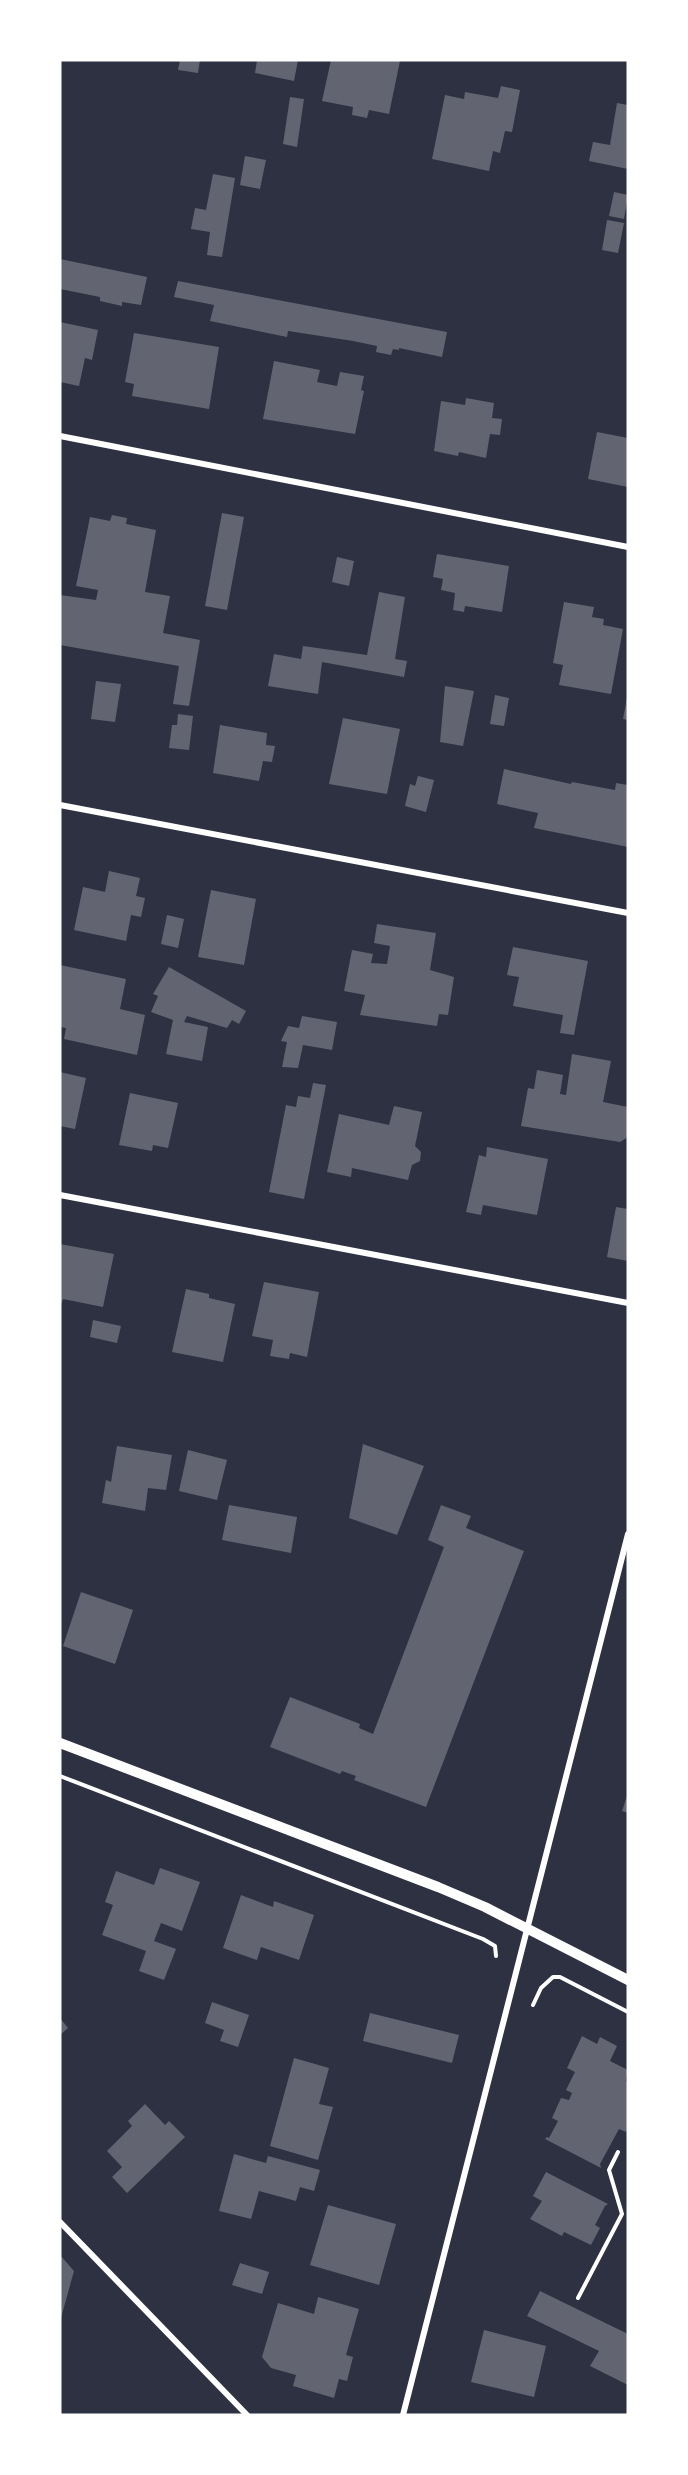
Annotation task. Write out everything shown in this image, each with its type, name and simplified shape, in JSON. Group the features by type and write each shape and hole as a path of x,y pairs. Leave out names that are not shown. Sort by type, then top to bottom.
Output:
{"street":[{"path":"60,436 628,547"},
{"path":"60,805 628,913"},
{"path":"60,1195 628,1303"},
{"path":"403,2415 628,1534"},
{"path":"60,1743 438,1887 526,1928 628,1980"},
{"path":"60,2222 247,2415"}],"path":[{"path":"60,1776 483,1939 495,1946 495,1963"},
{"path":"533,2006 541,1988 553,1977 560,1977 628,2012"},
{"path":"579,2298 622,2214 609,2170 618,2152"},
{"path":"622,2214 628,2214"}],"building":[{"path":"180,60 200,60 198,73 178,70"},
{"path":"257,60 298,60 294,81 255,73"},
{"path":"331,60 400,61 389,114 369,110 367,118 352,115 353,107 322,101"},
{"path":"501,86 520,90 512,132 505,131 500,153 493,151 489,171 432,159 445,95 464,99 465,92 498,98"},
{"path":"290,97 304,99 297,147 283,144"},
{"path":"617,103 628,105 628,169 589,161 593,142 610,145"},
{"path":"245,156 266,160 260,189 240,185"},
{"path":"213,174 235,178 222,257 207,255 210,232 191,229 195,208 206,210"},
{"path":"614,192 628,195 624,219 609,216"},
{"path":"607,220 624,223 618,253 602,250"},
{"path":"60,259 147,277 141,305 122,302 122,306 100,301 100,297 60,289"},
{"path":"178,281 447,332 442,357 399,348 399,350 393,349 391,355 376,352 377,346 353,341 288,331 287,337 210,321 214,305 174,297"},
{"path":"60,322 98,330 92,360 85,358 79,386 60,382"},
{"path":"134,333 219,347 209,409 132,396 134,384 125,382"},
{"path":"274,361 320,370 317,382 337,386 340,372 364,376 361,390 364,391 355,434 263,419"},
{"path":"466,398 494,403 492,418 502,419 500,435 490,434 486,458 459,452 458,456 434,451 441,401 465,405"},
{"path":"597,432 628,438 628,487 588,479"},
{"path":"222,513 244,517 227,610 205,606"},
{"path":"112,515 127,518 126,524 156,530 145,592 170,596 163,633 200,640 189,706 173,704 179,666 60,645 60,595 96,600 98,590 76,586 90,517 110,521"},
{"path":"437,554 509,566 502,612 465,606 464,612 453,610 455,593 441,590 443,579 433,577"},
{"path":"337,557 354,561 349,586 332,582"},
{"path":"379,592 405,597 395,659 407,661 404,677 322,662 318,694 268,686 274,654 301,659 303,646 367,655"},
{"path":"564,602 594,607 592,617 604,619 603,625 623,629 611,694 559,685 563,665 553,663"},
{"path":"96,681 121,684 115,722 91,719"},
{"path":"445,686 474,691 463,746 440,742"},
{"path":"495,695 509,698 504,726 490,724"},
{"path":"628,698 628,720 623,719"},
{"path":"178,714 193,716 189,750 169,748 172,725 177,725"},
{"path":"343,718 400,729 387,794 329,784"},
{"path":"220,725 267,733 266,745 275,746 272,762 263,761 259,781 213,773"},
{"path":"504,769 571,784 572,782 615,790 616,783 628,785 628,847 534,828 538,813 497,804"},
{"path":"418,776 434,780 426,812 405,806 410,784 415,786"},
{"path":"109,871 140,878 136,896 145,898 141,917 131,915 126,941 74,930 83,887 105,892"},
{"path":"211,890 256,899 244,965 198,957"},
{"path":"167,915 184,919 178,948 161,944"},
{"path":"377,924 436,933 430,970 454,977 448,1015 439,1014 437,1026 360,1015 365,995 344,991 352,950 373,954 371,963 387,964 390,946 374,943"},
{"path":"513,947 588,961 574,1035 560,1033 563,1015 513,1006 519,977 507,975"},
{"path":"60,965 126,979 120,1009 145,1015 137,1055 64,1039 66,1028 60,1027"},
{"path":"169,967 246,1011 239,1024 232,1020 227,1028 187,1016 184,1022 208,1027 202,1061 166,1054 173,1020 151,1012 158,996 153,994"},
{"path":"302,1016 337,1022 332,1050 303,1045 298,1068 282,1067 287,1042 281,1041 288,1026 299,1028"},
{"path":"572,1054 611,1061 603,1102 628,1107 628,1137 620,1142 521,1126 528,1088 534,1089 537,1070 563,1075 560,1094 566,1095"},
{"path":"60,1072 86,1078 75,1129 60,1126"},
{"path":"313,1083 326,1085 304,1199 269,1192 286,1105 296,1107 298,1096 310,1098"},
{"path":"130,1093 178,1103 168,1148 153,1145 152,1151 119,1145"},
{"path":"394,1106 422,1112 415,1146 421,1152 420,1161 412,1165 408,1180 352,1168 351,1177 327,1172 339,1114 389,1125"},
{"path":"487,1147 548,1159 537,1215 483,1205 481,1215 466,1212 479,1155 486,1157"},
{"path":"616,1207 628,1209 628,1261 607,1257"},
{"path":"60,1244 114,1254 103,1307 63,1299 60,1307"},
{"path":"264,1282 319,1292 307,1357 290,1353 289,1359 270,1356 273,1340 252,1336"},
{"path":"186,1289 209,1294 209,1298 235,1304 223,1362 172,1352"},
{"path":"93,1320 121,1326 117,1343 90,1337"},
{"path":"363,1444 424,1466 397,1535 349,1518"},
{"path":"117,1446 172,1455 166,1490 148,1488 145,1511 102,1503 106,1480 111,1482"},
{"path":"188,1450 227,1460 217,1500 179,1491"},
{"path":"229,1505 297,1517 291,1553 222,1540"},
{"path":"441,1505 471,1516 466,1528 524,1551 426,1807 354,1780 356,1776 342,1771 340,1774 270,1747 290,1697 360,1724 359,1728 373,1734 444,1547 428,1540"},
{"path":"81,1592 133,1610 115,1664 63,1646"},
{"path":"628,1793 628,1813 622,1811"},
{"path":"160,1868 200,1882 182,1931 161,1923 154,1941 176,1949 164,1980 139,1971 146,1951 102,1935 113,1905 105,1902 116,1871 154,1885"},
{"path":"241,1895 273,1907 274,1901 314,1915 299,1960 261,1947 257,1960 223,1948"},
{"path":"212,2002 249,2015 238,2047 220,2041 224,2030 205,2023"},
{"path":"370,2013 459,2035 452,2063 363,2041"},
{"path":"60,2018 68,2028 60,2035"},
{"path":"582,2036 597,2044 600,2037 617,2046 610,2061 628,2070 626,2081 628,2082 628,2128 626,2132 619,2129 600,2164 601,2168 545,2139 549,2138 558,2121 552,2118 561,2098 569,2100 572,2093 566,2090 575,2072 567,2068"},
{"path":"294,2058 329,2068 319,2104 333,2107 318,2160 270,2146"},
{"path":"145,2104 165,2125 169,2121 185,2137 127,2193 112,2177 122,2167 107,2151 132,2126 128,2121"},
{"path":"234,2154 266,2163 268,2156 320,2170 314,2191 300,2187 296,2201 259,2191 251,2219 219,2211"},
{"path":"546,2172 608,2204 595,2225 600,2228 591,2245 564,2232 562,2236 530,2219 542,2201 533,2196"},
{"path":"328,2205 396,2224 379,2285 310,2265"},
{"path":"60,2255 74,2271 61,2318 60,2318"},
{"path":"240,2263 269,2272 262,2294 232,2285"},
{"path":"540,2291 628,2334 628,2385 590,2366 599,2351 527,2316"},
{"path":"318,2297 359,2309 346,2355 353,2357 347,2381 339,2379 334,2398 293,2386 296,2375 271,2368 262,2357 278,2303 314,2314"},
{"path":"484,2330 546,2346 534,2397 471,2382"}]}
